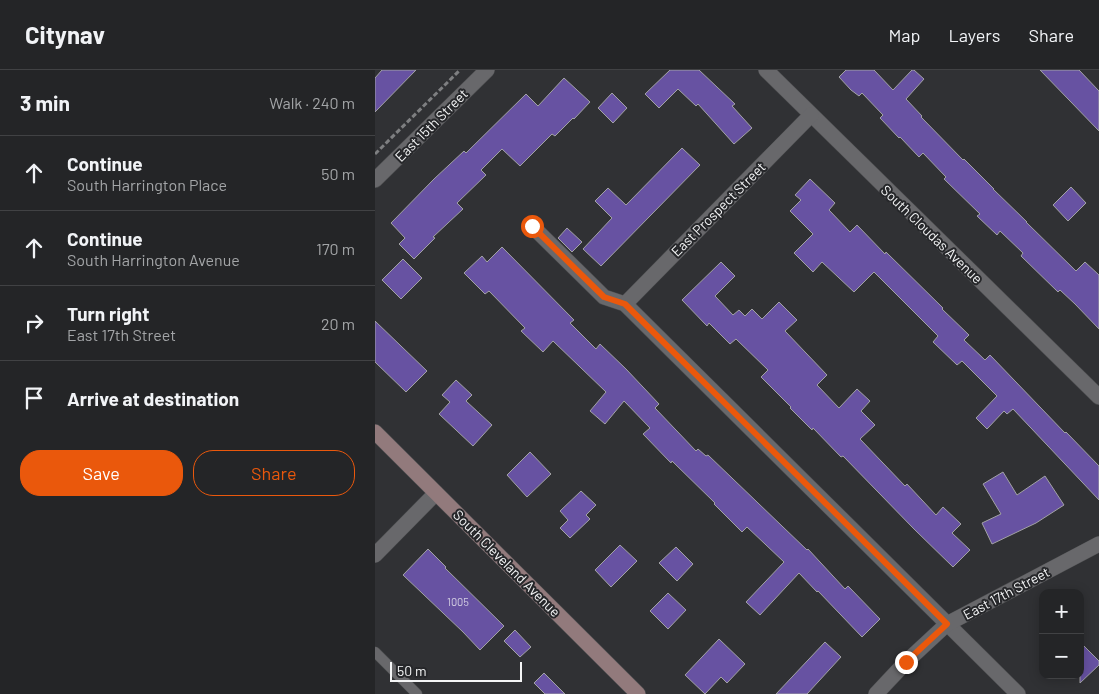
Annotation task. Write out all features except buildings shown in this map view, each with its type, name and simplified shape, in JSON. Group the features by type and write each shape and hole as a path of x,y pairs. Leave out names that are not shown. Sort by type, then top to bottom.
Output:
{"street":[{"name":"East 15th Street","path":"375,180 487,70"},
{"name":"South Cloudas Avenue","path":"766,70 1099,397"},
{"name":"East Prospect Street","path":"625,304 811,115"},
{"path":"532,226 604,297 625,304 1018,694"},
{"name":"South Cleveland Avenue","path":"375,432 638,694"},
{"path":"375,555 437,493"},
{"name":"East 17th Street","path":"876,694 906,662 947,624 1099,544"}],"lane":[{"path":"375,652 417,694"}],"path":[{"path":"375,154 460,70"}],"route":[{"path":"532,226 604,297 625,304 947,624 906,662"}]}
